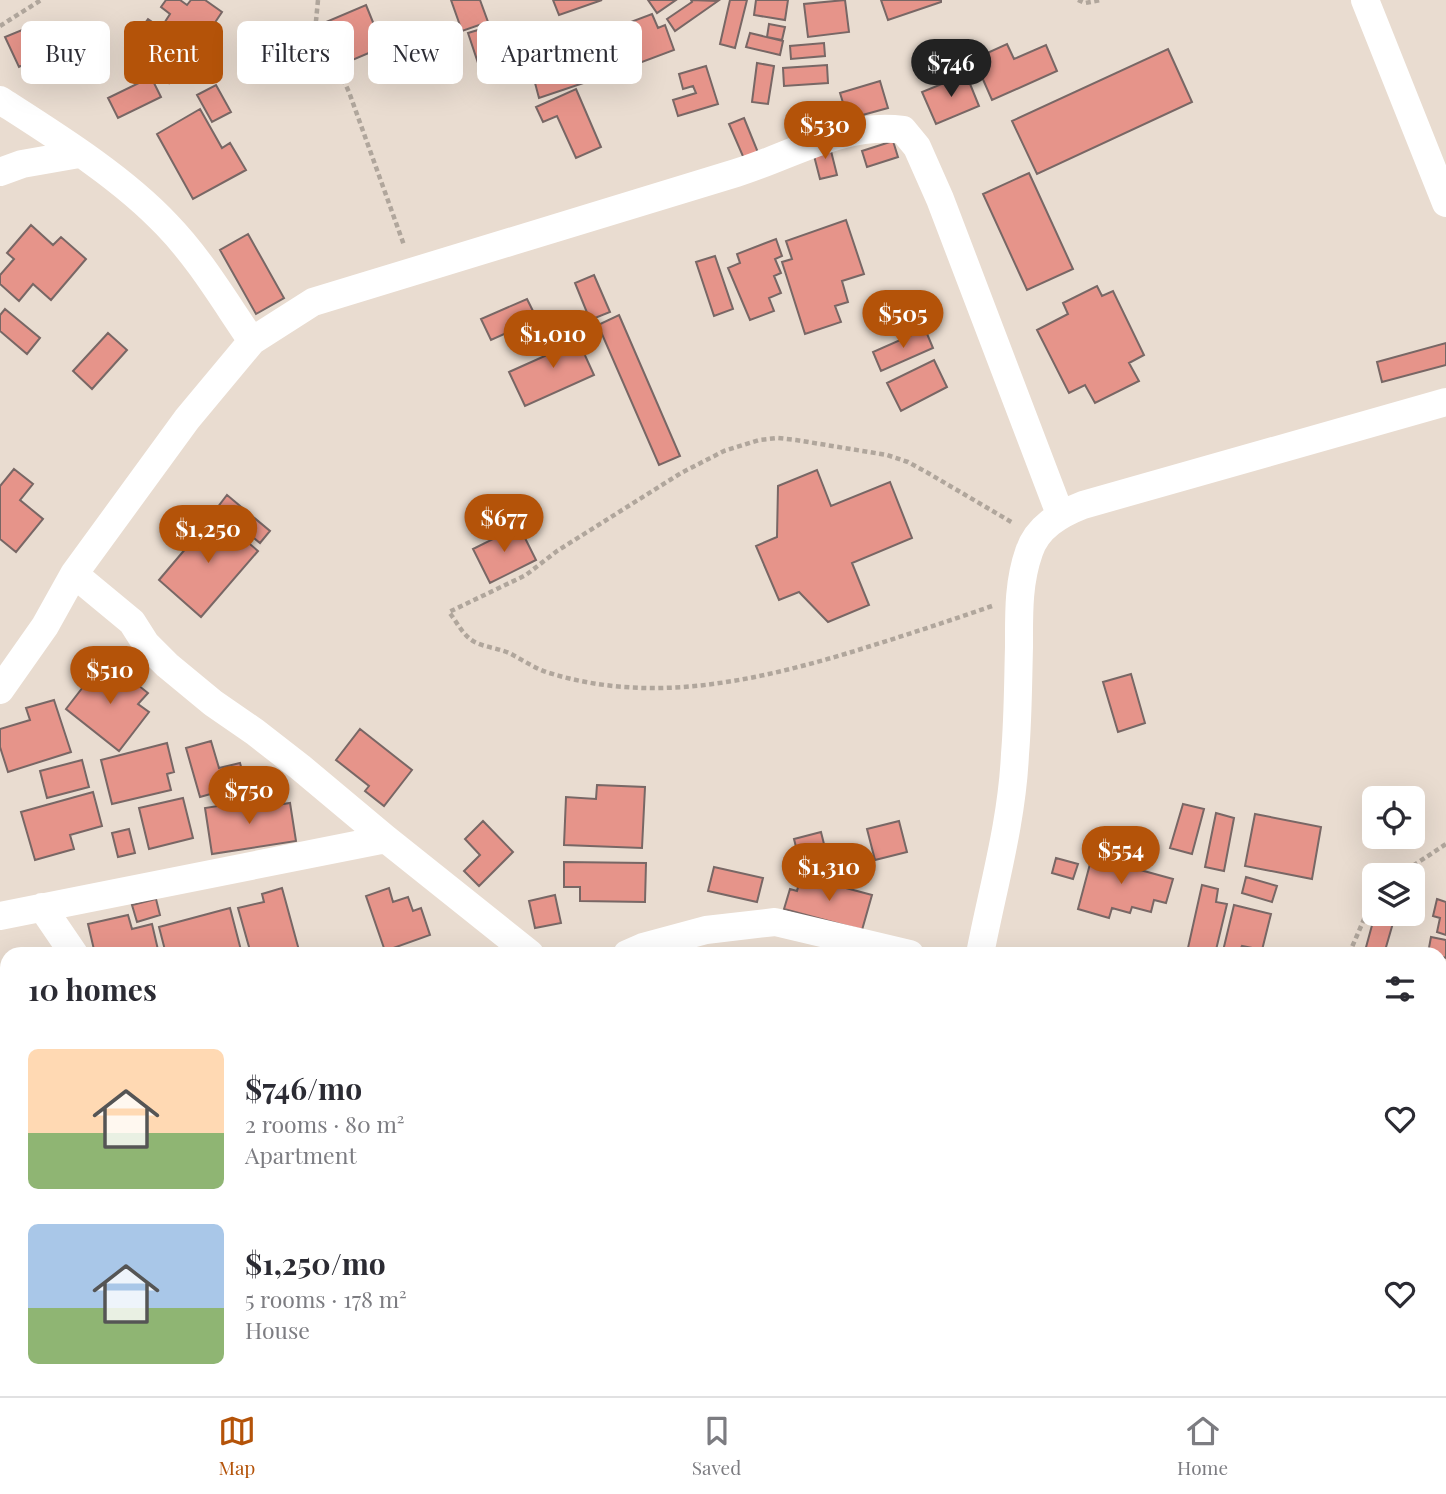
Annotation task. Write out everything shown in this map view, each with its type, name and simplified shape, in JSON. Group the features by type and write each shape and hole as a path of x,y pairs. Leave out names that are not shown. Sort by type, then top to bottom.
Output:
{"street":[{"path":"1365,0 1446,203"},
{"path":"0,100 134,193 168,226 252,341"},
{"path":"0,690 45,626 74,574 187,419 252,341 313,302 752,168 832,136 879,129 903,130 910,136 940,199 1060,514"},
{"path":"0,172 22,164 79,154"},
{"path":"982,947 1012,801 1016,755 1019,597 1029,551 1035,537 1060,514 1110,497 1446,402"},
{"path":"74,574 132,622 146,644 167,665 213,703 291,760 521,947"},
{"path":"0,916 386,839"},
{"path":"42,907 69,947"},
{"path":"643,947 706,930 775,922 880,947"}],"path":[{"path":"0,26 41,0"},
{"path":"318,0 316,21 349,92 414,271"},
{"path":"1079,0 1085,3 1101,0"},
{"path":"1019,597 817,662 763,676 685,689 618,687 544,671 509,652 473,640 464,633 449,612 526,575 557,551 681,472 724,452 760,440 796,440 887,455 908,462 1035,537"},
{"path":"1417,863 1446,844"},
{"path":"1352,947 1362,924"}],"building":[{"path":"166,0 180,0 187,5 191,0 205,0 222,12 216,21 166,21 170,14 161,7"},
{"path":"451,0 480,0 488,21 477,21 477,26 463,31 463,21 458,21"},
{"path":"553,0 602,0 559,15"},
{"path":"648,0 676,0 657,13"},
{"path":"691,0 718,1 675,31 667,19 692,2"},
{"path":"730,0 747,0 735,48 720,44"},
{"path":"756,0 788,0 785,20 754,15"},
{"path":"845,0 849,32 808,37 804,4"},
{"path":"881,0 941,0 941,2 888,20"},
{"path":"366,5 372,21 368,21 368,53 354,59 354,21 328,21"},
{"path":"652,14 658,28 665,25 674,50 642,62 642,21 633,21"},
{"path":"769,24 785,27 782,40 767,37"},
{"path":"21,30 21,66 19,67 5,37"},
{"path":"477,30 477,60 468,33"},
{"path":"750,33 783,41 780,55 746,47"},
{"path":"824,43 825,56 791,59 790,46"},
{"path":"1007,44 1014,59 1046,45 1057,71 992,100 974,59"},
{"path":"1168,49 1192,102 1037,174 1012,121"},
{"path":"757,63 774,66 768,104 752,102"},
{"path":"827,65 828,83 784,86 783,68"},
{"path":"706,66 718,104 678,116 673,100 696,93 693,86 683,89 679,74"},
{"path":"966,74 979,106 936,124 922,92"},
{"path":"880,81 888,108 848,119 840,93"},
{"path":"137,84 154,84 161,97 118,118 108,98"},
{"path":"535,84 580,84 539,98"},
{"path":"216,85 231,112 212,122 197,95"},
{"path":"576,89 601,147 576,158 557,116 543,122 536,107"},
{"path":"200,109 222,148 230,143 246,170 193,199 157,134"},
{"path":"817,116 821,130 791,139 787,124"},
{"path":"744,118 759,155 745,161 729,124"},
{"path":"893,141 898,157 867,167 862,151"},
{"path":"829,143 837,175 820,179 812,148"},
{"path":"1029,173 1073,269 1027,290 983,194"},
{"path":"846,220 864,274 842,281 848,302 835,306 841,322 805,334 782,262 792,259 786,241"},
{"path":"31,225 53,245 61,237 86,259 51,300 33,284 19,301 0,284 0,275 14,259 7,253"},
{"path":"248,234 284,298 256,314 220,250"},
{"path":"776,239 782,256 775,259 781,273 774,276 781,293 769,298 774,311 750,320 728,268 740,263 737,254"},
{"path":"715,256 733,309 714,316 696,262"},
{"path":"594,275 610,312 590,320 575,283"},
{"path":"1097,286 1102,296 1113,291 1144,355 1129,363 1139,381 1095,403 1085,385 1069,393 1037,330 1068,314 1063,303"},
{"path":"527,299 537,319 491,340 481,319"},
{"path":"5,309 40,338 27,354 0,331 0,315"},
{"path":"619,315 680,456 659,465 598,325"},
{"path":"573,329 594,375 525,406 509,372 556,351 551,339"},
{"path":"925,329 933,348 881,371 873,352"},
{"path":"108,333 127,350 92,389 73,371"},
{"path":"1446,343 1446,365 1382,382 1377,362"},
{"path":"934,360 947,387 901,411 887,383"},
{"path":"14,469 33,484 20,500 43,519 16,552 0,539 0,486"},
{"path":"817,470 831,506 890,482 912,538 852,563 869,605 828,622 799,592 779,600 756,546 777,537 778,486"},
{"path":"227,495 270,531 260,543 217,508"},
{"path":"215,514 258,551 201,617 159,580"},
{"path":"519,526 536,560 490,583 473,549"},
{"path":"113,665 148,693 138,704 149,712 119,751 66,709 97,669 105,676"},
{"path":"1131,674 1145,723 1118,732 1103,682"},
{"path":"54,700 71,752 8,772 0,747 0,729 30,720 26,708"},
{"path":"360,729 412,770 384,806 365,791 369,786 336,760"},
{"path":"211,741 219,768 240,763 246,784 200,797 186,748"},
{"path":"167,743 174,772 167,774 171,790 112,804 101,760"},
{"path":"82,760 89,787 47,798 40,771"},
{"path":"597,785 645,787 642,848 564,845 566,797 596,799"},
{"path":"93,792 102,826 70,835 74,849 35,860 21,812"},
{"path":"183,798 193,838 149,849 139,808"},
{"path":"250,801 251,809 290,803 296,841 212,854 205,808"},
{"path":"1183,804 1204,809 1192,854 1170,848"},
{"path":"1216,813 1234,818 1224,871 1205,867"},
{"path":"1255,814 1321,827 1312,879 1245,866"},
{"path":"483,821 513,852 479,886 464,871 480,855 465,839"},
{"path":"899,821 907,852 875,860 867,829"},
{"path":"129,829 135,853 118,857 112,833"},
{"path":"821,832 828,860 801,867 794,839"},
{"path":"1094,849 1135,860 1133,868 1173,879 1166,903 1154,900 1151,912 1132,907 1130,913 1112,908 1109,918 1078,909"},
{"path":"1056,858 1078,864 1073,879 1052,873"},
{"path":"564,862 646,863 645,902 580,901 580,887 564,887"},
{"path":"714,867 763,878 757,902 708,891"},
{"path":"801,876 872,895 862,930 784,909 790,889 797,891"},
{"path":"1246,877 1277,886 1272,902 1242,893"},
{"path":"1202,885 1218,889 1216,902 1227,904 1217,947 1188,947"},
{"path":"282,888 298,947 249,947 238,908 264,902 262,894"},
{"path":"389,888 393,902 408,897 413,911 421,908 430,935 396,947 384,947 366,896"},
{"path":"555,895 561,923 535,928 529,901"},
{"path":"156,899 160,915 137,922 132,905"},
{"path":"1437,899 1446,902 1446,935 1437,932 1440,918 1433,916"},
{"path":"1234,905 1271,914 1263,947 1224,947"},
{"path":"230,908 240,947 164,947 159,927"},
{"path":"128,915 132,929 152,924 157,947 93,947 88,924"},
{"path":"1372,926 1392,926 1386,947 1366,947"},
{"path":"1431,937 1446,940 1446,947 1429,947"}]}
